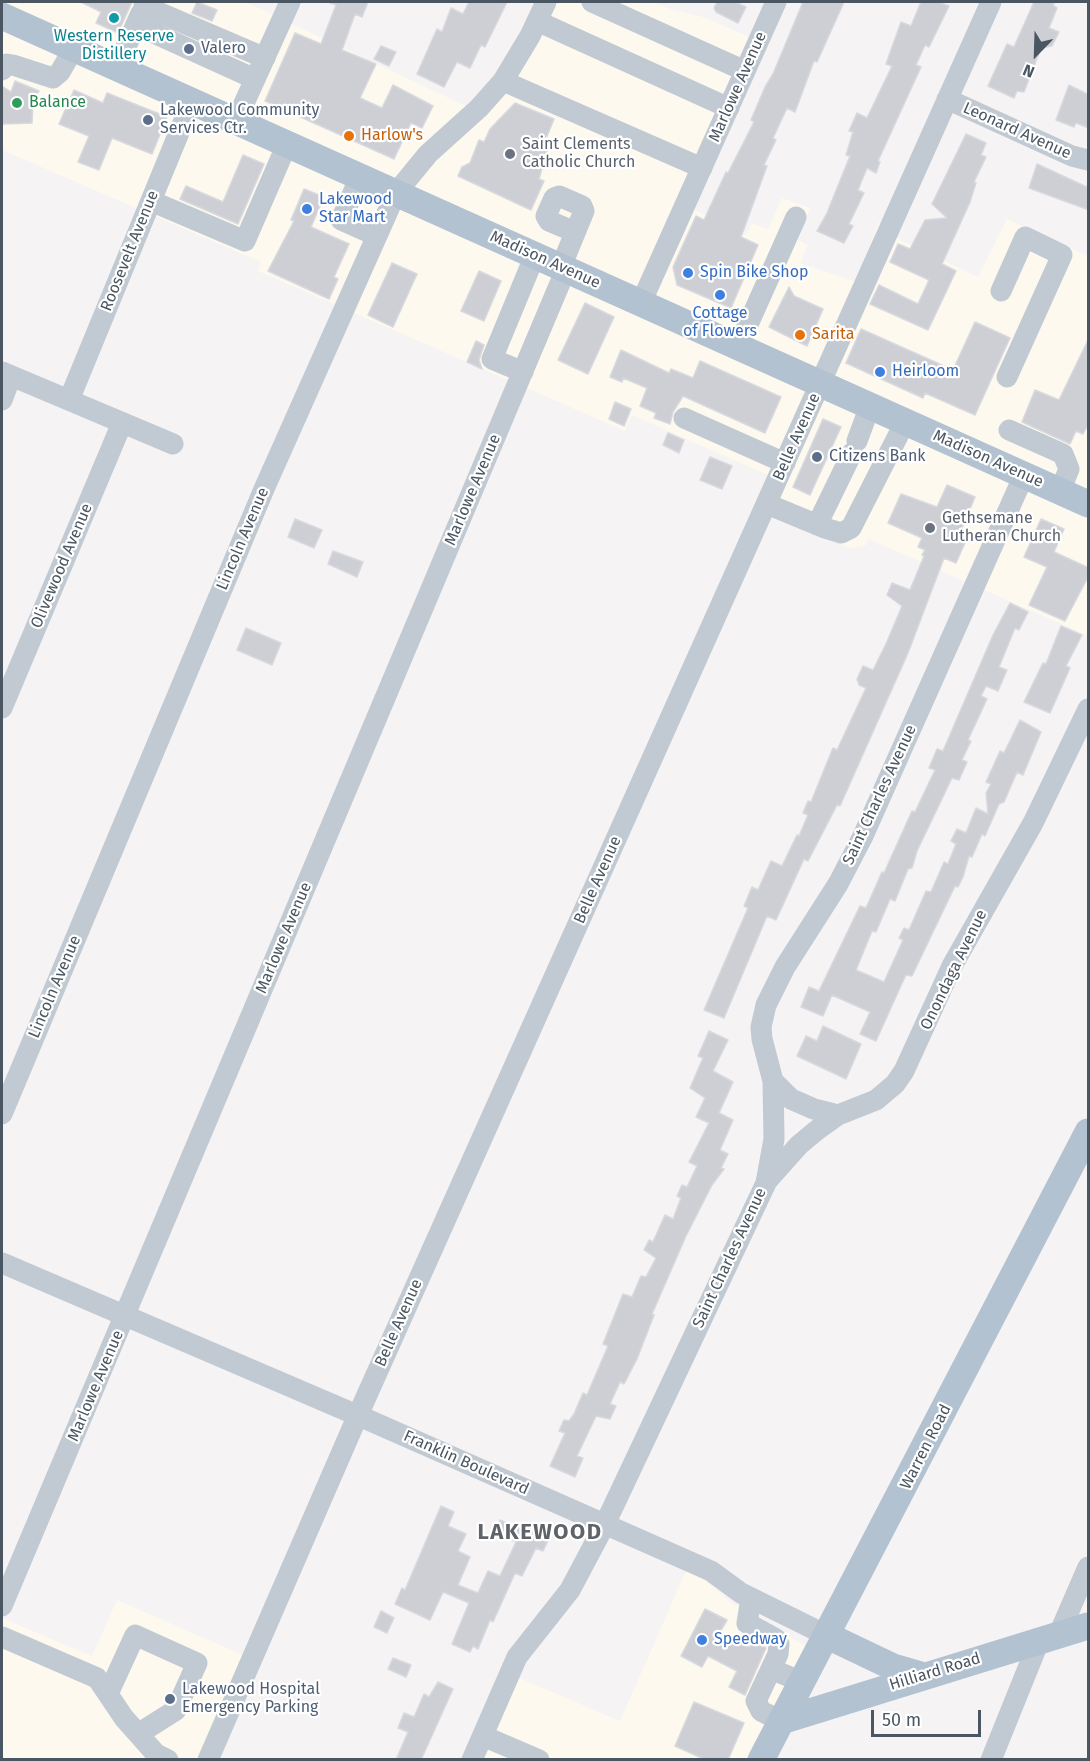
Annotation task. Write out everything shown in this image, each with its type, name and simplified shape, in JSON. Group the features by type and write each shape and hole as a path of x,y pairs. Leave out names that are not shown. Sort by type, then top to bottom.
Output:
{"main road":[{"name":"Madison Avenue","path":"2,16 1089,504"},
{"name":"Warren Road","path":"761,1760 828,1636 1089,1132"},
{"name":"Hilliard Road","path":"781,1721 1089,1626"},
{"name":"Franklin Boulevard","path":"828,1636 893,1667 924,1676"}],"street":[{"path":"236,121 290,2"},
{"name":"Lincoln Avenue","path":"2,1114 260,498 396,193 428,154 479,108 502,81 546,2"},
{"path":"592,2 745,71"},
{"name":"Marlowe Avenue","path":"641,303 777,2"},
{"name":"Belle Avenue","path":"208,1760 358,1415 991,2"},
{"path":"142,11 265,58"},
{"path":"117,68 142,11"},
{"path":"142,11 255,79"},
{"path":"537,21 729,108"},
{"path":"2,70 7,64 53,78 58,76 74,48"},
{"path":"502,81 702,168"},
{"name":"Leonard Avenue","path":"947,99 1071,156 1089,160"},
{"name":"Roosevelt Avenue","path":"69,400 192,101"},
{"path":"151,201 245,241 287,144"},
{"path":"360,177 341,220 377,236"},
{"path":"738,347 796,217"},
{"name":"Marlowe Avenue","path":"2,1606 523,372 575,232"},
{"path":"1001,291 1025,237 1062,255 1007,377"},
{"path":"523,372 492,359 535,255"},
{"path":"2,400 6,374 173,444"},
{"path":"817,525 854,447 870,406"},
{"path":"684,418 785,462"},
{"path":"767,504 841,533 851,528 905,422"},
{"name":"Olivewood Avenue","path":"2,708 122,423"},
{"path":"1009,430 1063,454 1069,469 1060,491"},
{"name":"Saint Charles Avenue","path":"472,1760 517,1657 570,1590 605,1524 766,1183 774,1139 773,1081 761,1027 766,1005 785,967 838,884 863,836 1024,475"},
{"name":"Onondaga Avenue","path":"766,1183 799,1145 838,1115 876,1100 895,1084 904,1071 952,966 1033,822 1089,709"},
{"path":"773,1081 791,1099 814,1109 838,1115"},
{"name":"Franklin Boulevard","path":"2,1263 358,1415 711,1571 751,1598 828,1636"},
{"path":"991,1760 1049,1637 1089,1567"},
{"path":"751,1598 747,1623 776,1639 779,1644 778,1654 756,1701 761,1711 781,1721"},
{"path":"108,1694 135,1635 197,1663 176,1710 138,1734"},
{"path":"2,1637 97,1678 138,1734 156,1754 168,1760"},
{"path":"771,1669 802,1682"},
{"path":"483,1736 539,1760"}],"shaded area":[{"path":"2,2 246,2 468,107 500,74 546,2 654,2 670,9 703,17 766,44 693,209 746,235 751,223 768,229 782,198 810,208 796,239 808,245 800,263 856,282 879,222 902,241 978,277 1007,219 1088,256 1088,636 869,539 865,546 849,548 757,507 770,476 632,415 625,431 258,271 261,262 2,150"},
{"path":"686,1571 706,1581 730,1602 829,1659 777,1759 480,1760 517,1677 620,1721"},
{"path":"117,1600 257,1661 214,1759 2,1759 2,1618 92,1656"}],"building":[{"name":"Western Reserve Distillery","path":"81,2 132,2 118,33 96,23 101,12"},
{"path":"197,2 217,10 212,21 192,13"},
{"path":"328,2 368,2 362,17 355,14 342,50 376,64 360,98 382,108 393,85 433,106 422,128 411,123 394,159 265,101 295,33 321,44 336,5"},
{"path":"469,2 507,2 485,47 481,45 470,68 457,62 444,87 417,74 437,29 442,32 451,8 463,14"},
{"path":"717,2 735,2 746,7 738,23 716,12 714,8"},
{"path":"803,2 844,2 817,62 814,61 795,112 787,108 773,138 776,140 764,165 767,166 741,237 758,245 731,308 677,285 673,267 696,216 704,220 726,172 728,173 754,122 751,120"},
{"path":"921,2 938,2 949,6 929,47 925,45 916,65 921,67 878,161 880,162 876,173 867,168 858,190 864,193 849,224 853,226 844,243 817,231 827,213 850,156 846,155 853,132 849,131 857,113 867,118 892,66 886,64 901,22 911,26"},
{"path":"1034,2 1055,2 1053,5 1057,8 1049,28 1059,32 1052,46 1041,48 1024,92 1017,91 1014,98 988,86 1007,44 1014,47"},
{"path":"381,46 396,52 389,66 374,59"},
{"path":"15,81 39,91 33,101 32,123 2,124 2,86 11,92"},
{"path":"1069,85 1089,95 1089,128 1076,123 1074,127 1056,120"},
{"path":"74,90 103,103 107,93 167,117 152,154 112,138 99,170 78,162 89,136 59,124"},
{"name":"Saint Clements Catholic Church","path":"515,103 554,119 543,146 548,148 539,179 544,181 531,210 458,176 462,167 470,163 479,140 484,142 490,129"},
{"path":"966,134 986,143 981,155 986,157 974,182 976,183 970,202 942,264 956,271 928,330 870,304 879,285 918,304 929,280 890,262 898,244 910,249 925,220 947,218 932,204"},
{"path":"243,155 264,164 238,224 180,199 186,186 223,202"},
{"path":"1037,164 1089,188 1089,210 1029,188"},
{"path":"304,189 324,197 311,227 349,244 334,277 338,279 329,299 268,271 294,221 291,220"},
{"path":"392,263 417,274 393,327 368,315"},
{"path":"479,271 501,281 484,321 461,311"},
{"path":"789,287 794,296 823,309 807,346 769,327"},
{"path":"585,303 614,317 588,374 558,360"},
{"path":"975,322 1010,338 975,415 925,393 923,398 846,363 861,329 953,370"},
{"path":"1089,338 1089,423 1083,434 1076,431 1070,444 1022,422 1035,390 1059,400"},
{"path":"476,341 484,345 479,360 482,369 467,362"},
{"path":"621,350 669,373 671,369 693,378 700,361 781,397 765,433 683,396 673,412 670,424 654,418 656,413 640,406 647,388 623,378 622,382 610,377"},
{"path":"615,402 631,409 624,426 609,419"},
{"name":"Citizens Bank","path":"823,419 841,427 810,495 793,487"},
{"path":"668,433 684,440 679,453 663,445"},
{"path":"710,457 732,466 722,489 700,480"},
{"path":"947,485 975,497 960,533 968,536 956,563 944,558 908,653 840,806 837,805 808,861 804,859 776,920 767,916 724,1018 704,1010 748,908 744,906 752,887 758,890 771,861 782,866 797,835 799,836 808,815 803,813 808,801 811,802 833,748 837,750 866,688 859,685 857,679 863,666 873,670 886,644 902,606 887,595 892,583 910,590 924,556 922,555 925,550 918,547 922,538 888,523 901,494 937,507"},
{"path":"295,519 322,530 314,548 288,537"},
{"path":"1041,519 1064,529 1054,552 1089,568 1089,575 1065,621 1029,605 1047,567 1024,557"},
{"path":"333,551 363,562 357,577 328,564"},
{"path":"1010,603 1028,612 1019,630 1015,628 999,667 1007,670 998,691 986,686 981,696 987,699 968,740 971,741 962,760 967,762 959,780 952,778 917,851 912,868 908,869 895,901 890,899 876,932 872,931 856,970 884,982 903,940 899,938 904,928 909,930 926,891 931,892 944,862 948,864 956,844 951,841 957,829 966,833 976,808 988,814 986,793 991,784 986,782 1000,751 1004,753 1020,720 1041,732 1023,775 1017,772 985,836 982,834 972,857 969,856 958,887 955,886 912,976 906,975 876,1041 860,1034 870,1012 832,995 823,1016 801,1007 809,987 819,991 860,906 866,908 912,811 915,812 935,770 929,768 937,749 943,751 993,635"},
{"path":"1061,626 1082,635 1066,666 1070,668 1050,713 1024,702 1043,663 1046,664"},
{"path":"246,628 281,643 272,665 237,650"},
{"path":"823,1026 861,1044 846,1079 797,1056 806,1036 817,1041"},
{"path":"709,1031 728,1040 713,1071 733,1082 719,1113 733,1120 720,1150 728,1154 721,1168 724,1169 712,1185 686,1236 652,1314 654,1315 637,1359 624,1384 620,1382 610,1404 616,1406 610,1419 596,1416 577,1456 583,1458 575,1477 550,1466 565,1433 559,1431 564,1420 569,1421 574,1414 583,1393 587,1395 608,1346 603,1344 623,1294 632,1297 641,1276 646,1277 656,1258 644,1250 649,1240 653,1242 665,1215 673,1219 681,1198 677,1196 682,1185 687,1187 697,1166 689,1162 709,1123 696,1117 705,1098 690,1088 703,1058 698,1056"},
{"path":"441,1506 454,1512 448,1526 466,1534 458,1551 470,1557 458,1585 478,1593 488,1571 500,1576 516,1542 494,1532 500,1520 526,1531 529,1524 551,1534 543,1551 536,1548 522,1576 515,1573 493,1622 490,1620 478,1649 473,1646 470,1652 452,1644 469,1603 443,1592 430,1620 395,1604 402,1588 405,1590"},
{"path":"705,1609 727,1620 720,1632 750,1647 753,1641 766,1648 745,1695 729,1687 737,1671 708,1656 702,1667 681,1656"},
{"path":"381,1611 394,1618 387,1633 374,1627"},
{"path":"393,1658 411,1665 406,1677 388,1669"},
{"path":"438,1682 453,1689 421,1760 396,1760 408,1732 398,1728 404,1713 414,1717 424,1694 429,1697"},
{"path":"694,1702 744,1723 728,1760 706,1760 675,1746"}],"place":[{"name":"Western Reserve Distillery","path":"114,18"},
{"name":"Valero","path":"189,49"},
{"name":"Balance","path":"17,103"},
{"name":"Lakewood Community Services Ctr.","path":"148,120"},
{"name":"Harlow's","path":"349,136"},
{"name":"Saint Clements Catholic Church","path":"510,154"},
{"name":"Lakewood Star Mart","path":"307,209"},
{"name":"Spin Bike Shop","path":"688,273"},
{"name":"Cottage of Flowers","path":"720,295"},
{"name":"Sarita","path":"800,335"},
{"name":"Heirloom","path":"880,372"},
{"name":"Citizens Bank","path":"817,457"},
{"name":"Gethsemane Lutheran Church","path":"930,528"},
{"name":"Speedway","path":"702,1640"},
{"name":"Lakewood Hospital Emergency Parking","path":"170,1699"}],"district":[{"name":"LAKEWOOD","path":"540,1533"}]}
